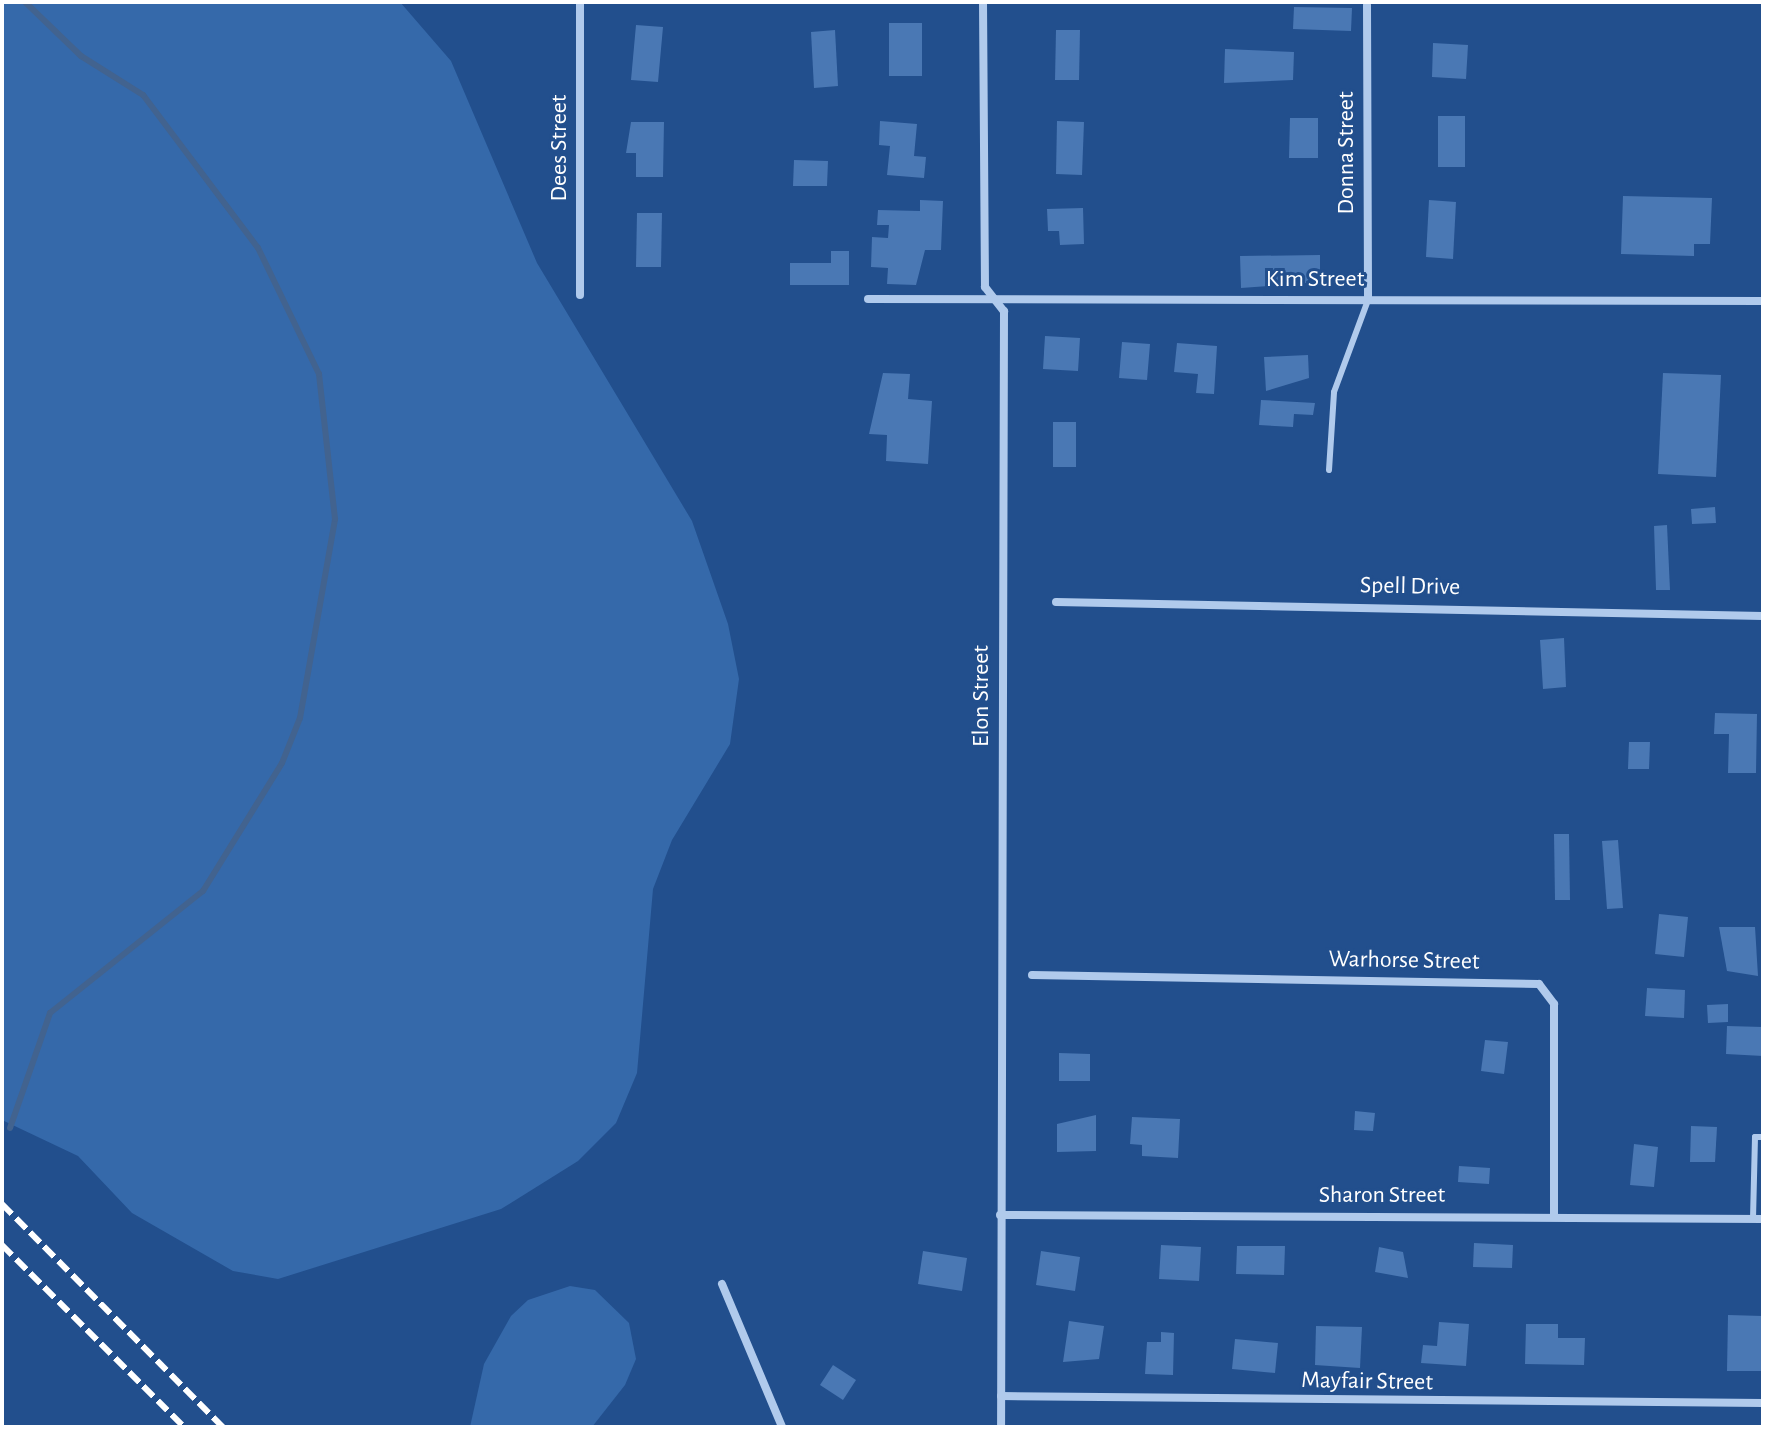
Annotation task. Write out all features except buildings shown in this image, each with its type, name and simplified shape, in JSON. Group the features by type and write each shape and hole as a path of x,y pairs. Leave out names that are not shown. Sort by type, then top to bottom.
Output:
{"street":[{"name":"Dees Street","path":"580,2 580,295"},
{"name":"Elon Street","path":"983,2 985,287 1004,311 1001,1396"},
{"name":"Donna Street","path":"1367,5 1368,300"},
{"name":"Kim Street","path":"868,299 1763,301"},
{"name":"Spell Drive","path":"1056,602 1763,616"},
{"name":"Warhorse Street","path":"1032,975 1539,984 1554,1004 1554,1216"},
{"name":"Sharon Street","path":"1000,1215 1758,1219"},
{"path":"722,1284 782,1427"},
{"name":"Mayfair Street","path":"1001,1396 1763,1403"},
{"path":"1001,1396 1001,1427"}],"lane":[{"path":"1329,470 1334,392 1368,300"},
{"path":"1758,1219 1755,1137 1763,1137"}],"shaded area":[{"path":"2,2 400,2 451,61 537,263 692,521 728,624 739,679 730,744 672,840 653,889 637,1073 616,1123 578,1161 501,1209 278,1279 233,1271 132,1213 78,1156 2,1120"},
{"path":"570,1286 595,1290 629,1323 636,1359 625,1385 592,1427 470,1427 484,1364 511,1316 528,1300"}],"waterway":[{"path":"10,1128 50,1013 203,891 282,763 300,718 335,519 319,374 258,248 143,95 81,56 25,2"}],"railway":[{"path":"2,1204 223,1427"},
{"path":"2,1245 184,1427"}]}
